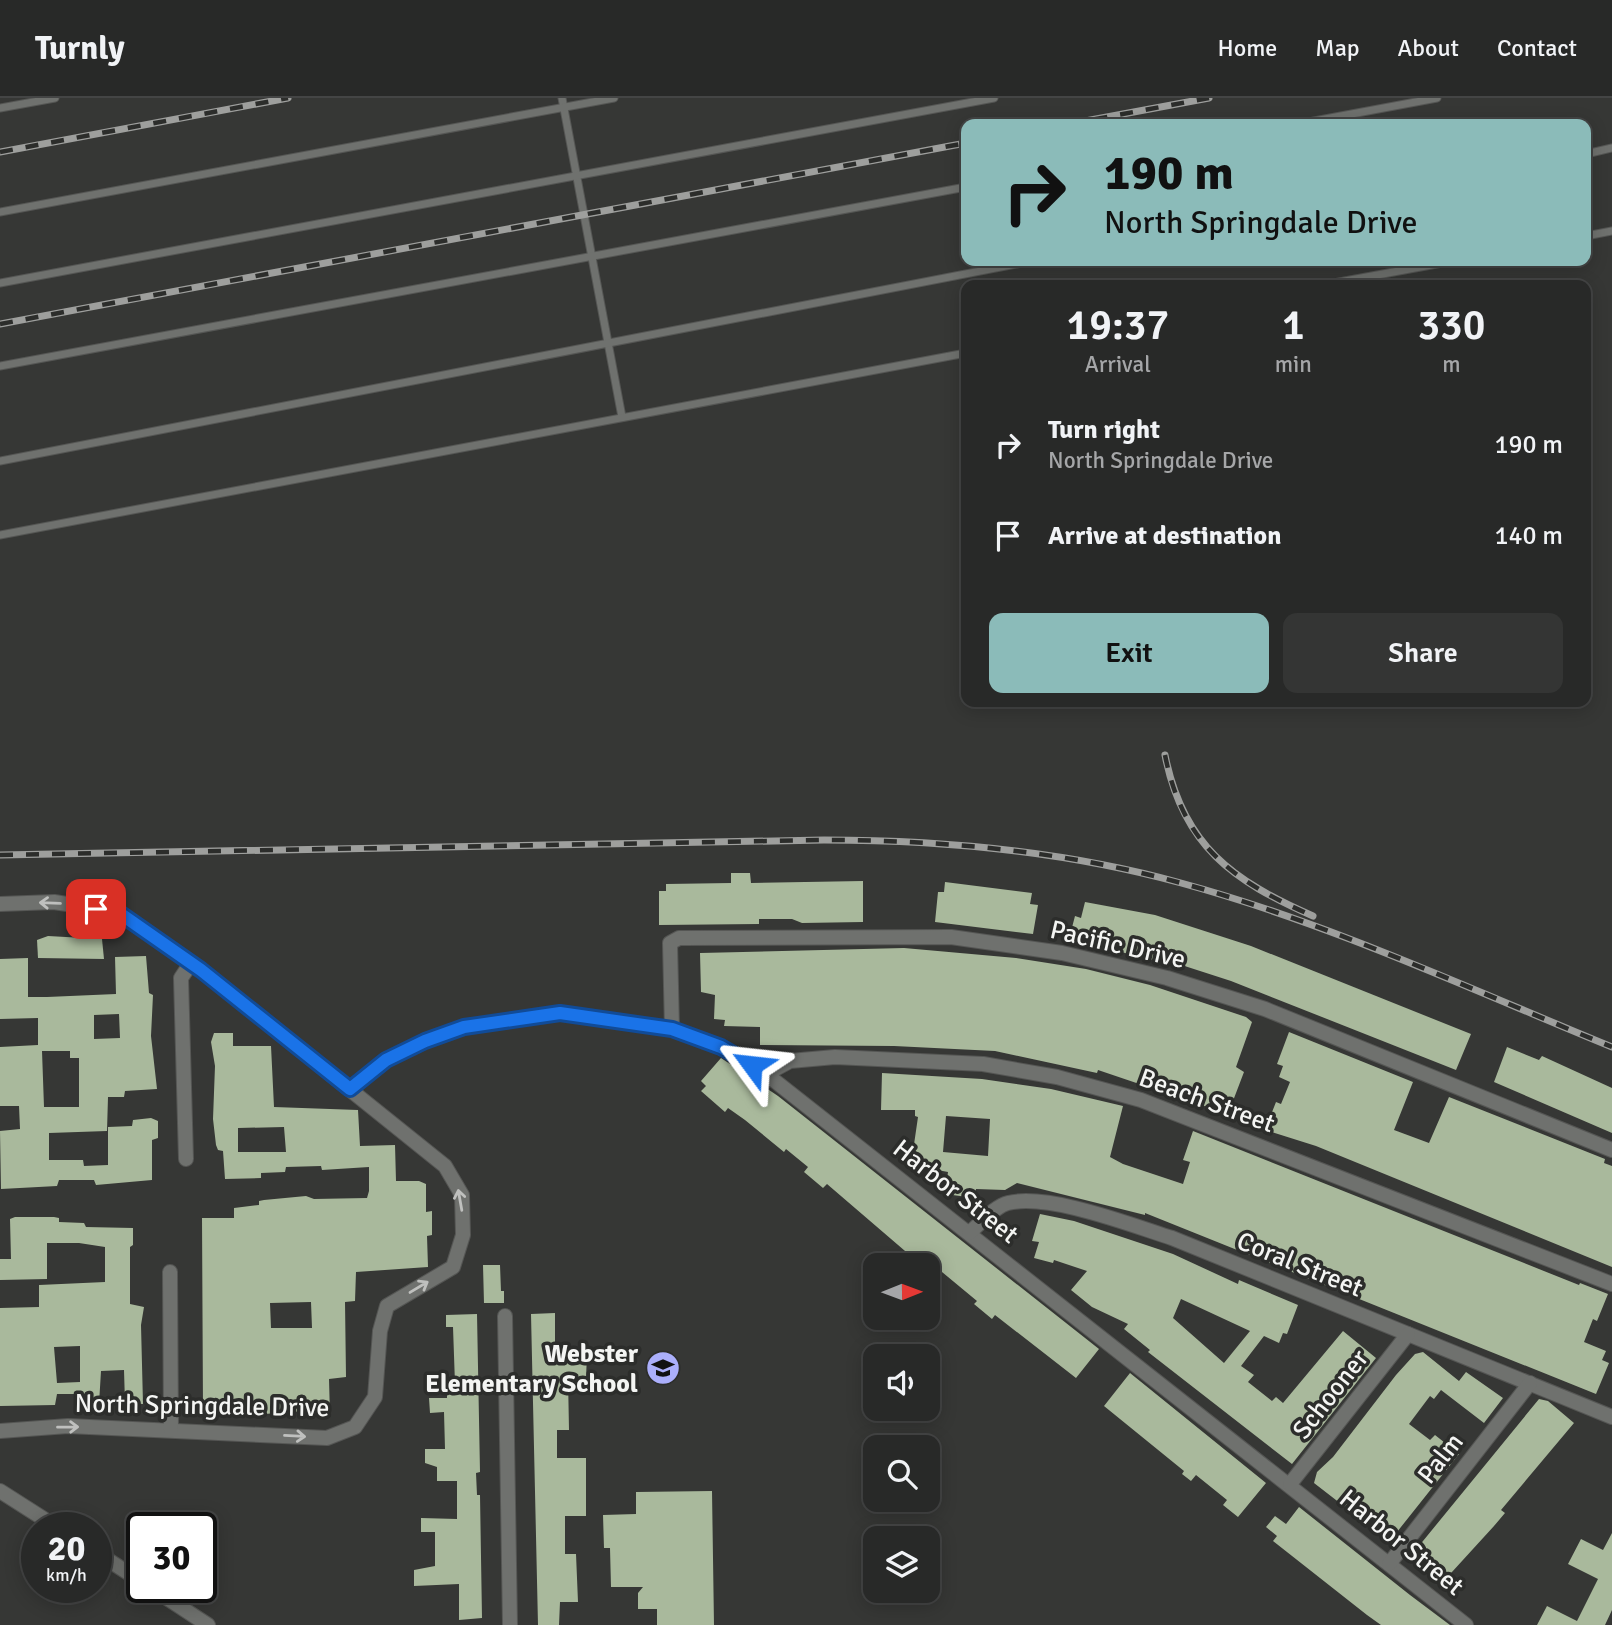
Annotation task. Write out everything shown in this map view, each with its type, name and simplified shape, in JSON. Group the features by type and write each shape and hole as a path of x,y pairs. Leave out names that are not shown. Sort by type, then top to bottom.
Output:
{"street":[{"name":"North Springdale Drive","path":"0,904 54,902 118,912 191,963 444,1166 462,1195 463,1235 453,1267 387,1306 380,1331 375,1397 355,1427 327,1438 68,1426 0,1431"},
{"name":"Pacific Drive","path":"672,1029 670,943 679,938 951,937 1062,953 1265,1009 1612,1150"},
{"path":"186,1159 181,978 191,963"},
{"name":"Harbor Street","path":"350,1089 386,1060 425,1041 464,1027 560,1013 672,1029 721,1047 766,1074 1466,1625"},
{"name":"Beach Street","path":"766,1074 790,1061 835,1057 983,1064 1057,1077 1141,1100 1612,1284"},
{"name":"Coral Street","path":"969,1233 1005,1203 1028,1201 1105,1216 1172,1238 1612,1417"},
{"path":"170,1272 172,1430"},
{"path":"505,1316 510,1625"},
{"name":"Schooner","path":"1290,1484 1408,1334"},
{"name":"Palm","path":"1389,1564 1530,1383"},
{"path":"0,1491 33,1512"},
{"path":"174,1603 208,1625"}],"lane":[{"path":"0,108 55,98"},
{"path":"562,98 622,417"},
{"path":"0,212 614,98"},
{"path":"0,283 994,98"},
{"path":"1325,119 1437,98"},
{"path":"1591,152 1612,148"},
{"path":"0,366 961,188"},
{"path":"1591,235 1612,231"},
{"path":"0,461 1005,266"},
{"path":"1350,280 1426,266"},
{"path":"0,535 961,354"}],"building":[{"path":"731,873 750,873 751,883 863,881 863,922 802,923 792,919 759,919 759,924 659,925 659,891 666,891 666,884 731,883"},
{"path":"945,882 1032,893 1030,904 1038,905 1033,934 935,922 938,892 944,892"},
{"path":"1085,902 1155,915 1251,946 1471,1034 1456,1070 1231,981 1166,960 1165,963 1069,939 1075,916 1081,918"},
{"path":"48,936 102,939 104,959 38,958 37,940"},
{"path":"904,948 1016,958 1086,969 1150,985 1246,1017 1252,1022 1236,1067 1244,1072 1228,1114 1098,1070 1097,1073 995,1051 894,1046 760,1045 760,1027 724,1026 725,1020 714,1019 715,995 701,992 700,953"},
{"path":"146,956 149,993 153,995 151,1036 157,1089 125,1091 124,1097 108,1097 107,1131 49,1133 49,1160 83,1160 84,1166 108,1165 108,1127 132,1126 133,1120 151,1118 158,1121 158,1138 152,1140 152,1180 96,1185 94,1180 59,1180 57,1186 1,1189 0,1131 20,1129 19,1106 0,1106 0,1047 38,1045 38,1018 0,1019 0,959 28,958 28,997 47,997 116,994 115,957","holes":["119,1014 120,1038 94,1039 94,1015","42,1051 70,1051 70,1058 79,1058 79,1107 44,1107"]},
{"path":"1289,1032 1413,1082 1394,1130 1429,1143 1449,1097 1605,1159 1604,1163 1612,1166 1612,1267 1316,1146 1265,1130 1276,1102 1281,1104 1290,1082 1279,1077 1283,1066 1277,1064"},
{"path":"214,1033 233,1033 233,1046 271,1046 274,1107 358,1110 360,1146 395,1145 396,1181 419,1181 426,1184 426,1212 432,1211 432,1235 427,1236 428,1267 356,1272 355,1301 345,1302 346,1377 329,1379 330,1416 305,1416 305,1411 249,1415 246,1410 203,1409 202,1218 234,1218 234,1208 259,1205 259,1201 264,1200 306,1196 314,1199 367,1198 369,1191 369,1167 322,1170 321,1166 286,1167 285,1172 261,1173 261,1178 225,1179 223,1151 218,1150 216,1145 213,1119 215,1066 211,1042","holes":["284,1127 286,1152 238,1152 238,1128","311,1302 312,1328 271,1328 270,1303"]},
{"path":"1507,1047 1539,1060 1542,1056 1612,1088 1612,1133 1494,1082"},
{"path":"721,1058 778,1096 1099,1349 1076,1378 995,1315 992,1319 974,1304 977,1301 942,1272 940,1275 940,1253 907,1253 827,1184 823,1188 804,1172 808,1167 786,1149 784,1152 728,1108 725,1112 701,1091 706,1086 701,1081"},
{"path":"882,1073 982,1079 1051,1089 1123,1106 1110,1157 1123,1164 1183,1184 1190,1162 1183,1160 1193,1131 1579,1285 1580,1283 1608,1294 1597,1321 1593,1319 1584,1342 1606,1351 1602,1360 1609,1363 1596,1394 1145,1213 1017,1183 1005,1190 976,1189 975,1198 945,1194 948,1172 911,1165 918,1117 915,1116 915,1110 881,1110","holes":["946,1116 990,1119 988,1156 943,1152"]},
{"path":"1040,1214 1074,1221 1173,1254 1238,1284 1239,1280 1298,1305 1287,1334 1283,1333 1279,1343 1264,1336 1241,1366 1254,1375 1248,1382 1272,1401 1276,1397 1283,1403 1343,1331 1376,1358 1292,1464 1148,1352 1150,1350 1124,1329 1128,1324 1092,1307 1071,1290 1087,1271 1054,1260 1053,1263 1034,1258 1039,1242 1032,1241","holes":["1181,1299 1250,1331 1224,1363 1173,1318"]},
{"path":"54,1217 59,1218 59,1222 84,1223 86,1227 133,1228 133,1245 130,1247 130,1304 144,1307 141,1325 143,1404 125,1403 124,1370 101,1371 99,1404 82,1404 81,1394 57,1394 55,1405 0,1406 0,1308 39,1307 39,1285 105,1282 105,1247 79,1243 47,1243 47,1279 0,1280 0,1259 11,1259 10,1219","holes":["80,1346 80,1382 57,1383 54,1347"]},
{"path":"483,1265 500,1265 504,1303 484,1303"},
{"path":"555,1313 555,1356 587,1356 586,1377 568,1377 569,1430 557,1430 557,1458 586,1458 586,1516 565,1516 565,1554 576,1554 578,1602 560,1602 559,1625 538,1625 531,1314"},
{"path":"477,1314 480,1472 476,1473 477,1495 480,1495 482,1618 459,1620 459,1584 414,1586 414,1570 435,1566 435,1532 421,1532 421,1518 457,1519 457,1481 437,1481 437,1467 425,1463 425,1449 445,1449 444,1412 430,1413 429,1398 447,1398 447,1384 455,1384 453,1327 446,1327 446,1315"},
{"path":"1423,1352 1459,1381 1466,1372 1503,1398 1484,1423 1441,1390 1434,1399 1430,1396 1409,1424 1430,1440 1435,1435 1459,1454 1397,1532 1353,1497 1345,1507 1314,1483 1317,1472 1333,1457 1396,1375 1415,1354"},
{"path":"1130,1373 1266,1483 1238,1517 1223,1505 1227,1500 1196,1475 1191,1481 1182,1474 1184,1471 1104,1406"},
{"path":"1539,1399 1548,1401 1574,1423 1501,1510 1505,1513 1441,1584 1414,1562 1419,1556 1414,1552"},
{"path":"712,1491 714,1625 657,1625 657,1609 638,1609 638,1593 643,1587 611,1587 610,1548 604,1548 603,1515 636,1514 636,1492"},
{"path":"1299,1507 1450,1625 1381,1625 1367,1615 1273,1541 1277,1536 1266,1527 1275,1516 1286,1524"},
{"path":"1612,1533 1612,1610 1605,1625 1537,1625 1547,1606 1577,1621 1598,1579 1568,1564 1581,1539 1603,1550"}],"railway":[{"path":"0,152 288,98"},
{"path":"1096,119 1209,98"},
{"path":"0,324 961,144"},
{"path":"1165,755 1173,787 1184,814 1216,856 1236,874 1259,889 1313,916"},
{"path":"0,855 824,840 959,845 1048,855 1181,883 1291,917 1399,958 1612,1047"}],"place":[{"name":"Webster Elementary School","path":"663,1368"}],"route":[{"path":"96,909 118,912 201,970 350,1089 386,1060 425,1041 464,1027 560,1013 672,1029 721,1047 752,1065"}]}
